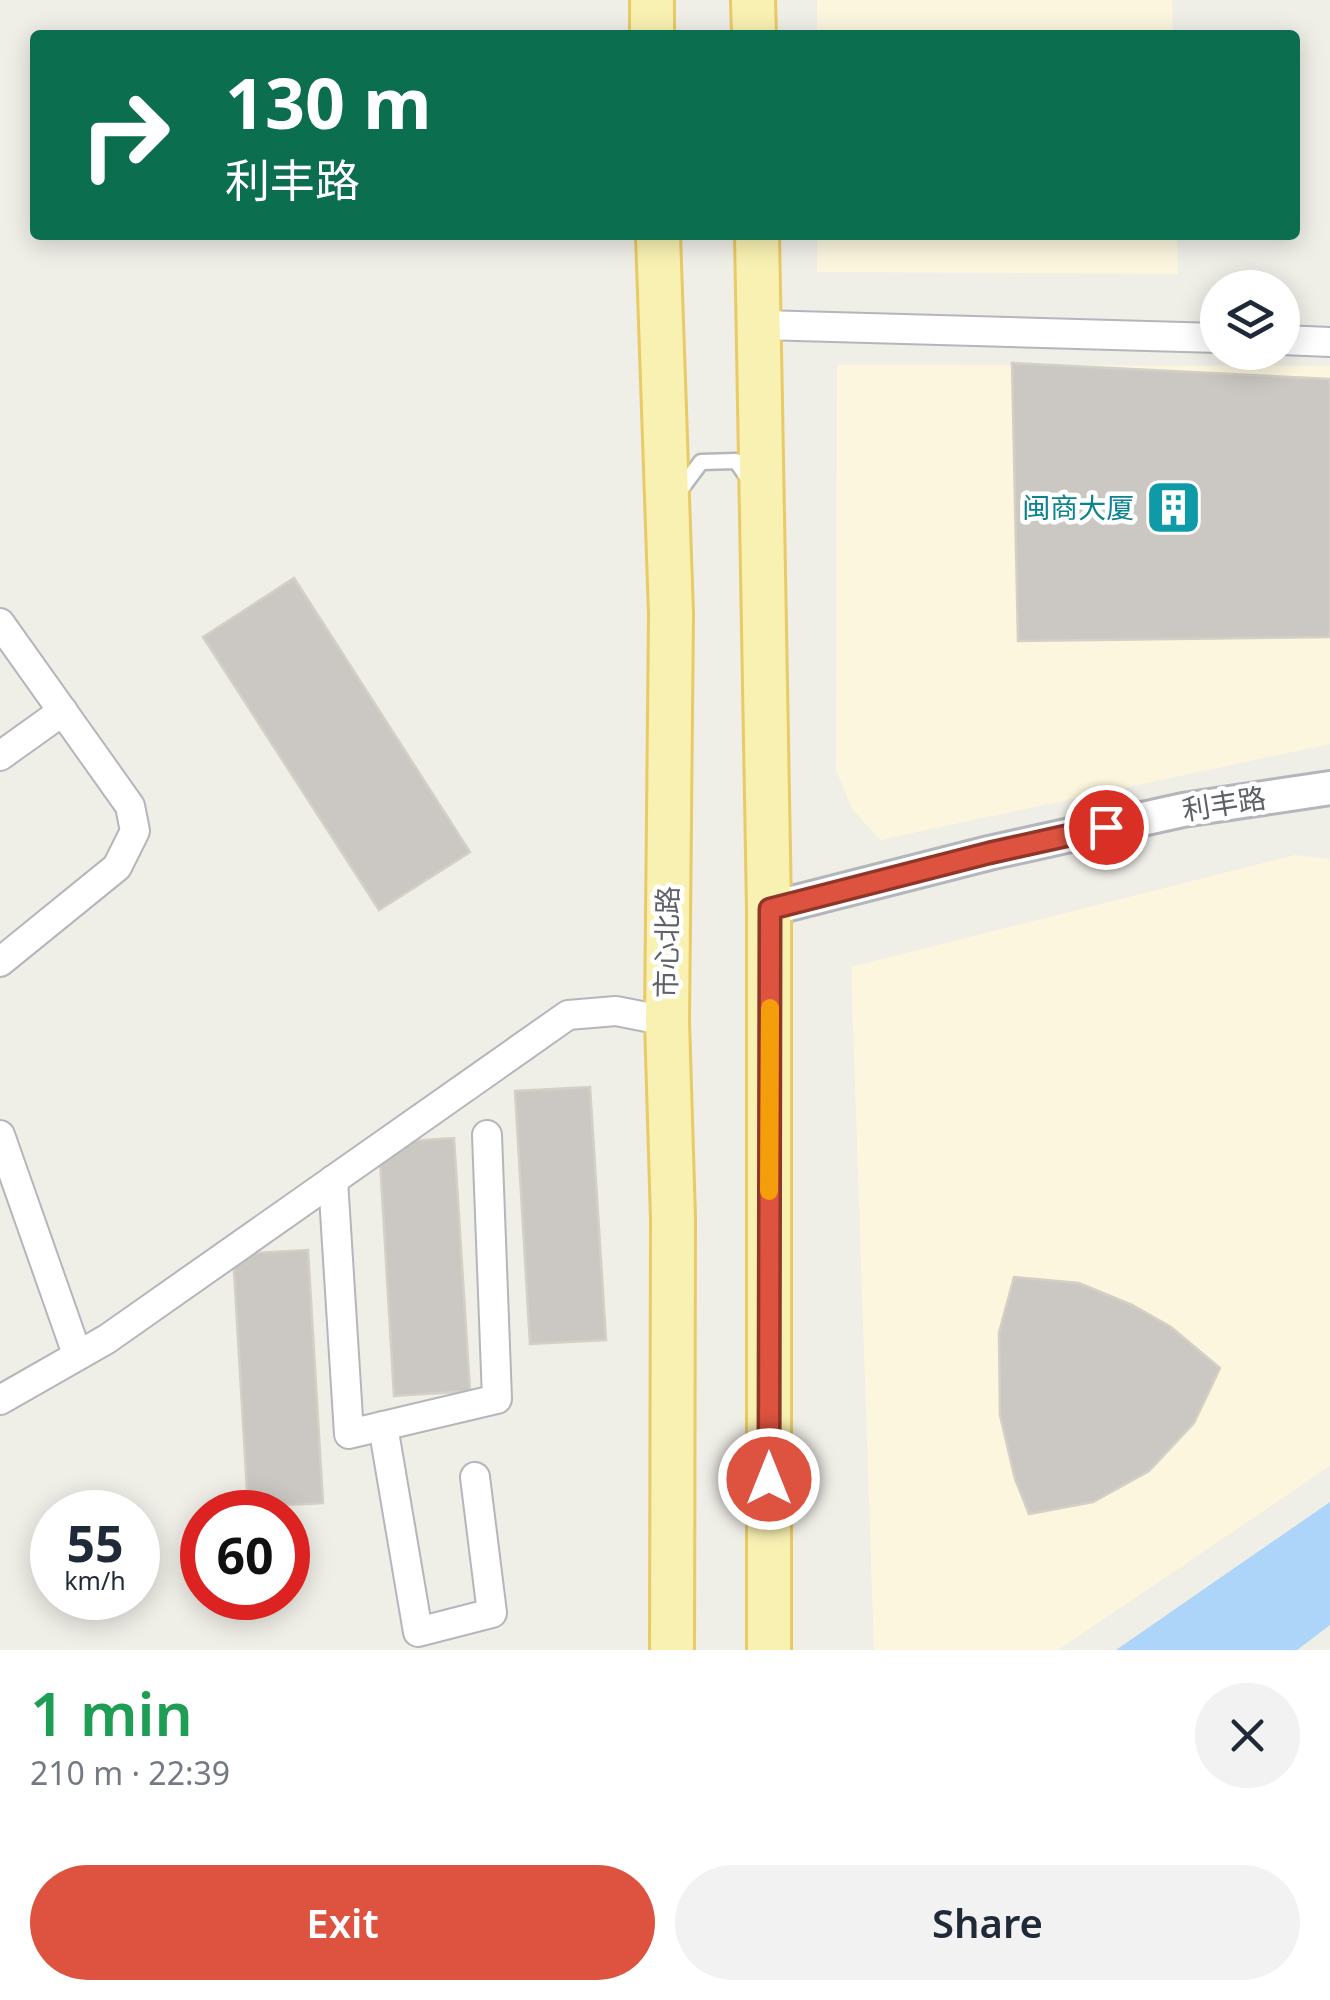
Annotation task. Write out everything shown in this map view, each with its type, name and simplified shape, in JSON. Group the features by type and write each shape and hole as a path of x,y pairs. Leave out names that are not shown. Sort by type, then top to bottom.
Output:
{"main road":[{"path":"652,0 652,30"},
{"path":"753,0 754,30"},
{"name":"市心北路","path":"658,240 670,634 666,1021 673,1219 672,1650"},
{"path":"757,240 770,909 770,1650"}],"street":[{"path":"759,325 1200,337"},
{"path":"1300,341 1330,342"},
{"path":"0,623 130,806 135,831 117,866 0,962"},
{"path":"0,756 63,711"},
{"name":"利丰路","path":"770,909 989,853 1184,810 1330,788"},
{"path":"0,1400 106,1339 568,1015 616,1010 666,1021"},
{"path":"0,1135 78,1354"},
{"path":"333,1180 348,1434 497,1399 486,1135"},
{"path":"383,1426 418,1632 492,1613 475,1477"}],"lane":[{"path":"667,509 701,462 736,461 762,498"}],"shaded area":[{"path":"817,0 1172,0 1173,30 817,30"},
{"path":"817,240 1177,240 1178,274 817,272"},
{"path":"837,365 1200,366 1200,370 1300,370 1300,366 1330,366 1330,744 880,840 852,809 836,770"},
{"path":"1295,855 1330,859 1330,1466 1058,1650 874,1650 851,967"}],"water":[{"path":"1330,1502 1330,1625 1297,1650 1116,1650"}],"building":[{"name":"闽商大厦","path":"1012,363 1330,379 1330,637 1018,641"},
{"path":"294,578 470,852 379,910 203,637"},
{"path":"590,1087 606,1340 530,1344 515,1091"},
{"path":"454,1138 470,1391 394,1396 379,1143"},
{"path":"308,1250 323,1503 310,1504 310,1490 247,1490 233,1254"},
{"path":"1014,1277 1079,1283 1132,1305 1171,1327 1220,1368 1194,1423 1149,1471 1093,1502 1029,1514 1015,1479 1000,1415 999,1333"}],"slow traffic":[{"path":"769,1191 770,1008"}],"place":[{"name":"闽商大厦","path":"1173,508"}],"route":[{"path":"769,1479 770,909 1106,827"}]}
